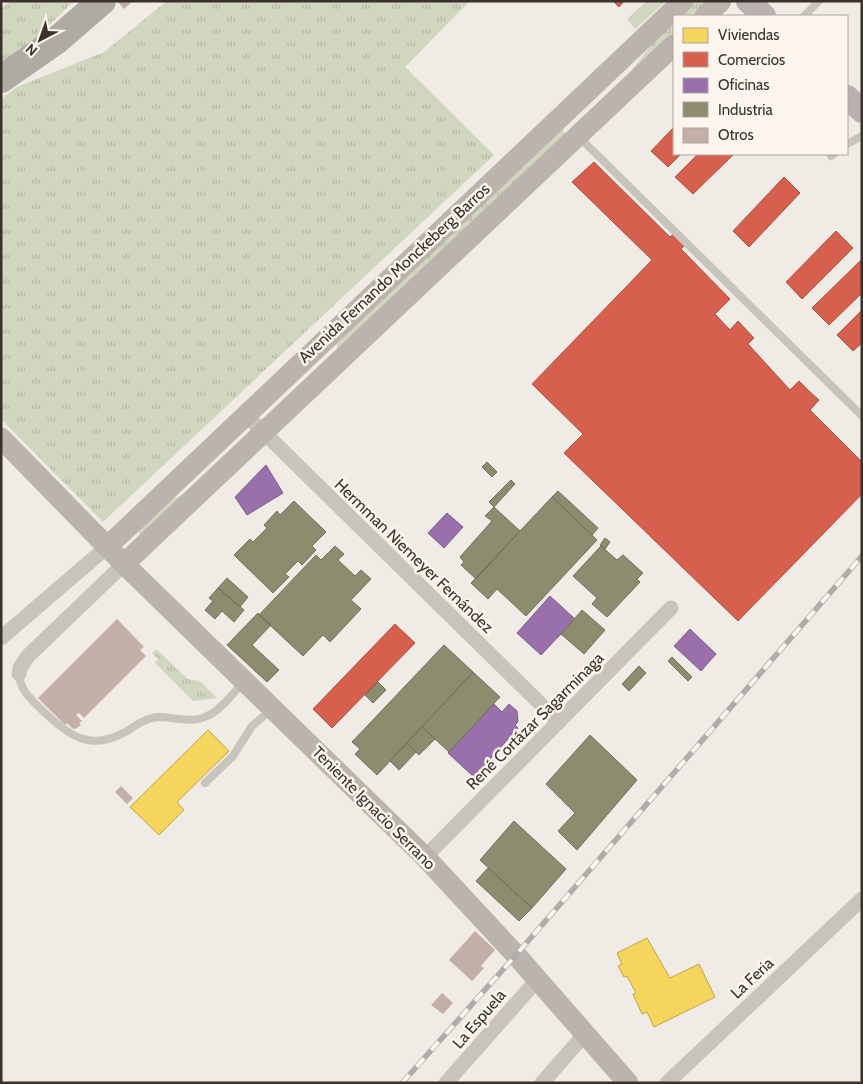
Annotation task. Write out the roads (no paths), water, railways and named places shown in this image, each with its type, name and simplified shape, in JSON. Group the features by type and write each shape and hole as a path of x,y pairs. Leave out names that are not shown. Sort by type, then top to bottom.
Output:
{"highway":[{"path":"1,79 57,40 102,1"}],"main road":[{"path":"748,1 763,15"},
{"path":"848,98 862,111"}],"street":[{"name":"Avenida Fernando Monckeberg Barros","path":"107,547 245,414 683,1"},
{"path":"706,15 721,1"},
{"name":"Avenida Fernando Monckeberg Barros","path":"124,564 576,135 673,46"},
{"path":"562,114 576,135"},
{"name":"Hermman Niemeyer Fernández","path":"245,414 559,722"},
{"name":"Teniente Ignacio Serrano","path":"1,438 124,564 425,858 538,978 628,1083"},
{"path":"1,638 107,547"},
{"path":"19,674 20,668 28,656 124,564"},
{"name":"René Cortázar Sagarminaga","path":"425,858 670,608"},
{"name":"La Feria","path":"667,1083 862,899"},
{"name":"La Espuela","path":"446,1083 538,978"},
{"path":"542,1083 585,1034"}],"lane":[{"path":"805,15 819,1"},
{"path":"576,135 862,416"},
{"path":"848,143 862,136"},
{"path":"19,674 23,690 44,712 67,732 92,742 116,737 142,722 157,717 194,720 204,718 220,707 245,681"},
{"path":"206,783 233,756 252,726 272,708"}],"railway":[{"path":"402,1083 516,955 862,556"}]}
